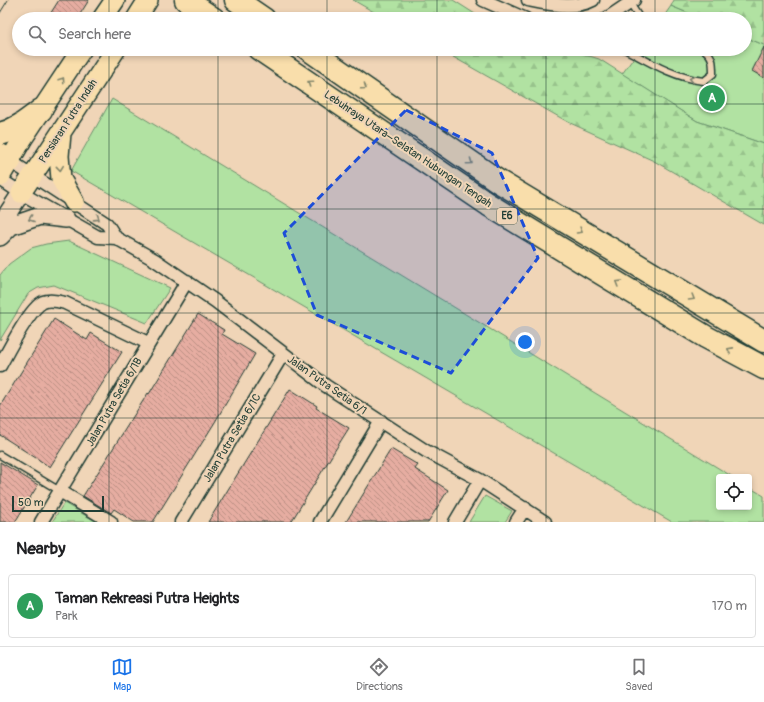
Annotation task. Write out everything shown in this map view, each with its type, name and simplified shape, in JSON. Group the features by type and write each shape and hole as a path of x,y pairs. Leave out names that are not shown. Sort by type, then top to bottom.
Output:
{"highway":[{"path":"186,0 204,12"},
{"path":"236,0 254,12"},
{"name":"Lebuhraya Utara–Selatan Hubungan Tengah","path":"269,56 489,205 706,337 764,368"},
{"name":"E6","path":"318,56 498,181 764,340"},
{"path":"0,134 14,130 41,110"}],"main road":[{"path":"107,12 115,0"},
{"path":"140,12 148,0"},
{"path":"2,168 77,56"},
{"name":"Persiaran Putra Indah","path":"21,193 111,56"},
{"path":"0,237 12,226 40,216 70,211 61,179 59,156 61,131"},
{"path":"0,225 21,193"}],"street":[{"path":"483,0 510,12"},
{"path":"528,0 546,4 569,5 593,0"},
{"path":"616,12 631,1"},
{"path":"2,168 21,193 107,224 116,238"},
{"path":"2,168 32,176 98,237 116,238"},
{"name":"Jalan Putra Setia 6/1","path":"116,238 155,260 215,301 326,386 426,451 480,480 545,522"},
{"name":"Jalan Putra Setia 6/1B","path":"41,522 99,428 186,281"},
{"path":"0,366 34,309 44,301 54,300 65,303 148,343"},
{"name":"Jalan Putra Setia 6/1C","path":"181,522 283,354"},
{"path":"320,522 381,422"},
{"path":"455,522 480,480"},
{"path":"60,491 111,522"},
{"path":"516,522 524,508"}],"lane":[{"path":"631,1 635,12"},
{"path":"638,56 673,73 693,80 704,81 713,74 714,60 711,56"},
{"path":"0,455 60,491"}],"highlighted area":[{"path":"406,110 492,153 538,258 451,373 317,315 284,233"}],"green space":[{"path":"353,0 453,0 472,12 374,12"},
{"path":"674,0 764,0 764,45 752,40 752,12 685,12 671,6"},
{"path":"671,6 685,12 667,12"},
{"path":"752,40 764,45 764,144 697,121 622,74 635,56 752,56"},
{"path":"451,56 589,56 599,59 697,121 764,144 764,225 654,161 568,122"},
{"path":"112,99 728,474 716,474 716,510 752,510 752,489 764,496 764,522 672,522 71,171"},
{"path":"69,241 170,288 147,323 54,285 38,288 28,294 0,340 0,275 9,264 31,248 46,244"},
{"path":"485,496 512,511 505,522 469,522"},
{"path":"64,503 97,522 52,522"}],"building":[{"path":"59,0 89,0 81,12 51,12"},
{"path":"764,47 764,78 752,71"},
{"path":"198,314 224,330 222,334 255,354 153,522 134,522 114,509 111,513 83,496 148,393 149,394"},
{"path":"54,319 87,340 91,333 122,352 50,467 0,435 0,406"},
{"path":"290,389 317,406 316,408 349,428 291,522 208,522"},
{"path":"391,449 418,465 415,469 448,490 428,522 346,522"},
{"path":"0,462 38,485 15,522 0,522"}],"tram line":[{"path":"0,13 8,0"}],"place":[{"name":"Taman Rekreasi Putra Heights","path":"712,98"}]}
